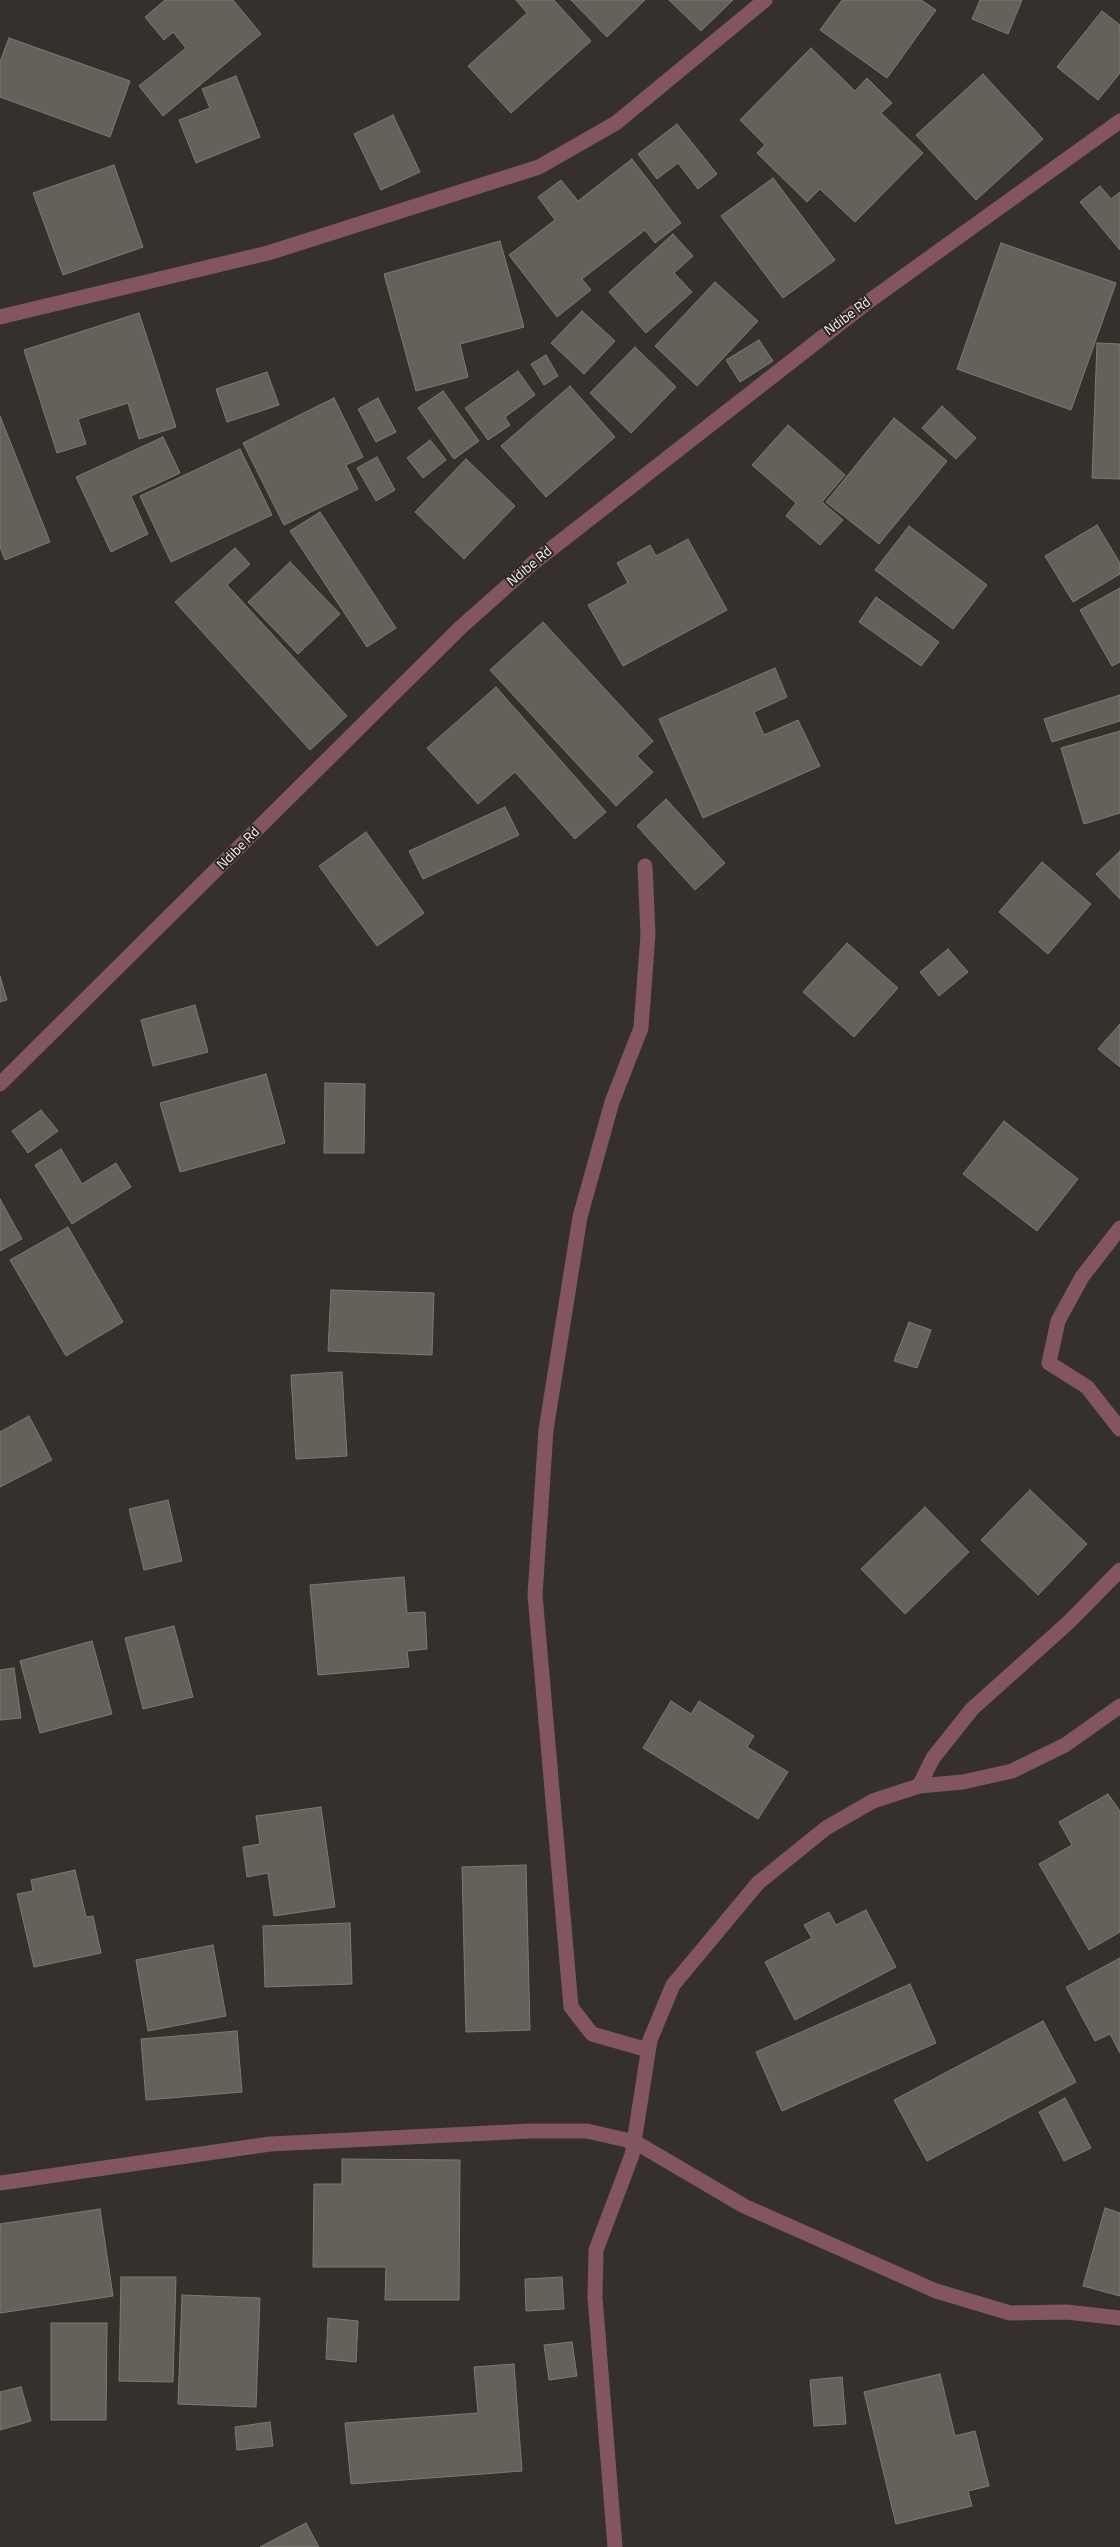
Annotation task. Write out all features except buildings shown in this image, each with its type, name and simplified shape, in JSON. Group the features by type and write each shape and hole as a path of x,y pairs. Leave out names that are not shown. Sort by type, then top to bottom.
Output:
{"street":[{"path":"0,316 268,253 540,167 616,123 765,0"},
{"name":"Ndibe Rd","path":"0,1084 460,628 533,563 865,304 1120,121"},
{"path":"646,866 648,934 641,1028 612,1102 580,1217 546,1430 535,1596 572,2008 592,2034 648,2050"},
{"path":"1120,1228 1082,1276 1058,1321 1049,1363 1087,1387 1120,1429"},
{"path":"919,1786 933,1758 972,1709 1069,1622 1120,1570"},
{"path":"615,2547 595,2297 596,2250 632,2156 650,2040 673,1985 758,1883 826,1828 872,1801 919,1786 963,1782 1012,1771 1065,1745 1120,1706"},
{"path":"0,2183 270,2144 530,2131 587,2131 634,2142 744,2206 936,2291 1010,2313 1067,2312 1120,2318"}]}
